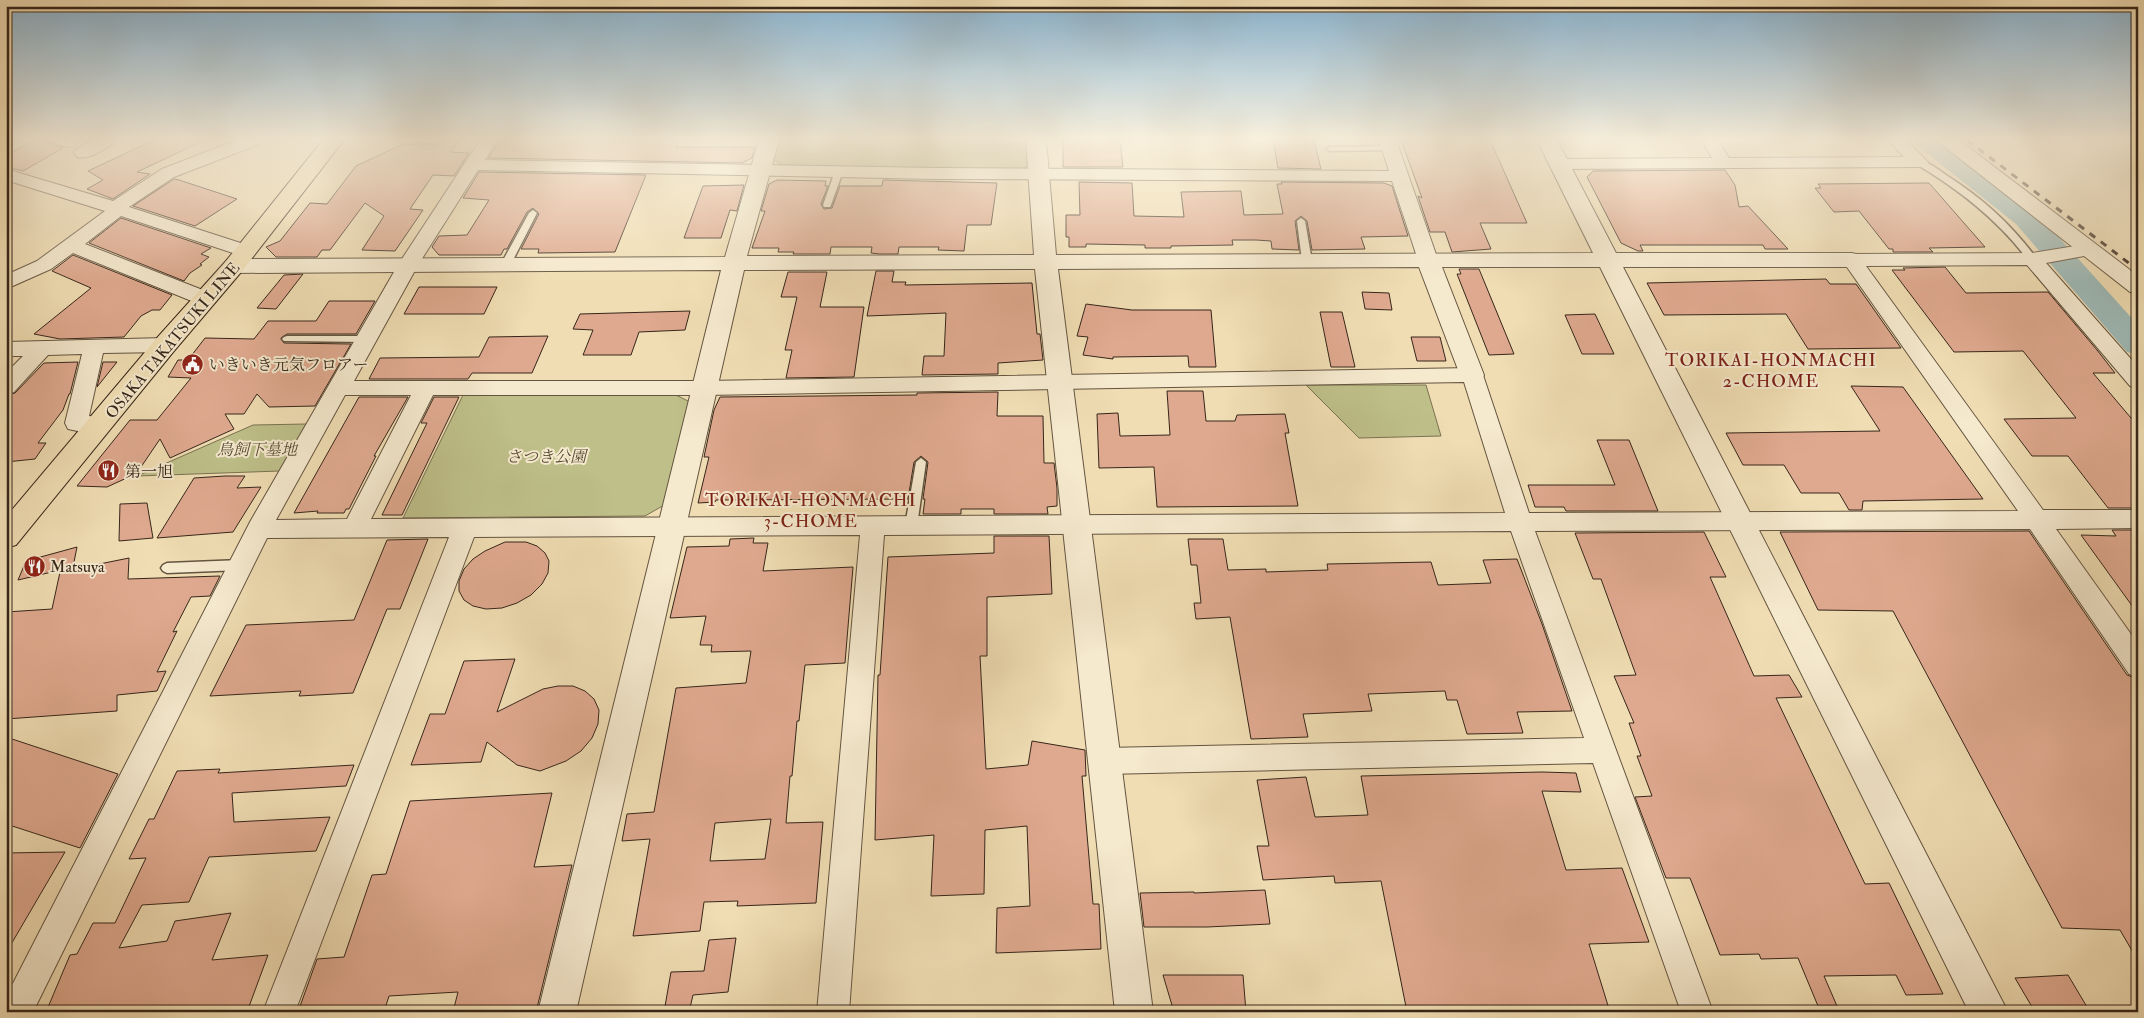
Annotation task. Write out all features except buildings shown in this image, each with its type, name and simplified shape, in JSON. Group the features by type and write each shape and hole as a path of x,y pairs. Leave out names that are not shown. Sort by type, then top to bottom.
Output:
{"main road":[{"name":"OSAKA TAKATSUKI LINE","path":"6,536 165,345 240,259 296,188"}],"street":[{"path":"53,188 117,209 240,259 408,265 1852,260 2039,257 2084,251"},
{"path":"6,284 44,265 148,188"},
{"path":"16,1012 259,529 408,265 458,188"},
{"path":"558,1012 734,263 756,188"},
{"path":"1041,188 1046,263 1134,1012"},
{"path":"1403,188 1428,260 1472,375 1520,522 1601,750 1697,1012"},
{"path":"1571,188 1989,1012"},
{"path":"2005,188 2084,251 2138,287"},
{"path":"71,245 206,299"},
{"path":"2039,257 2138,381"},
{"path":"1852,260 2038,521 2138,666"},
{"path":"6,348 165,345"},
{"path":"94,347 76,423 99,425"},
{"path":"6,387 42,348"},
{"path":"338,388 705,388 1472,375"},
{"path":"354,529 426,388"},
{"path":"259,529 671,529 2138,519"},
{"path":"833,1012 873,527"},
{"path":"279,1012 465,528"},
{"path":"1106,761 1601,750"}],"lane":[{"path":"827,206 833,188"},
{"path":"1960,188 2039,257"},
{"path":"506,264 534,212"},
{"path":"1301,221 1307,261"},
{"path":"287,339 366,339"},
{"path":"911,526 921,462"},
{"path":"167,568 241,565"}],"green space":[{"path":"1306,385 1426,385 1441,436 1359,438"},
{"name":"さつき公園","path":"672,393 690,402 666,504 645,516 403,518 463,395"},
{"name":"鳥飼下墓地","path":"307,424 280,471 137,476 253,425"}],"waterway":[{"path":"1987,188 2026,218 2138,345"}],"railway":[{"path":"2029,188 2138,270"}],"place":[{"name":"いきいき元気フロアー","path":"193,364"},
{"name":"第一旭","path":"109,471"},
{"name":"Matsuya","path":"34,566"}],"district":[{"name":"TORIKAI-HONMACHI 2-CHOME","path":"1771,370"},
{"name":"TORIKAI-HONMACHI 3-CHOME","path":"811,510"}]}
